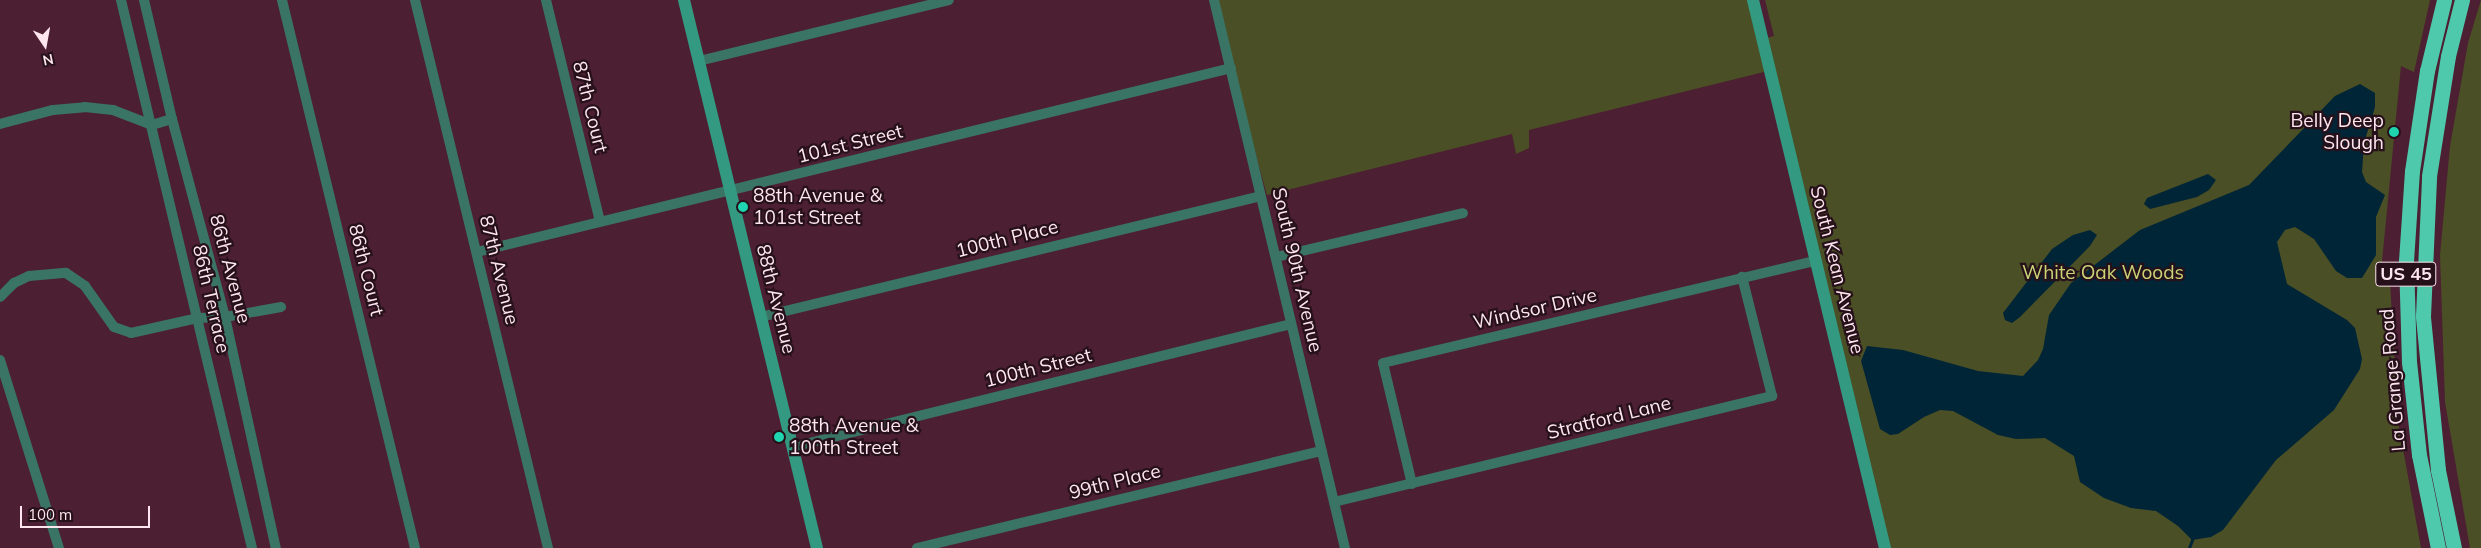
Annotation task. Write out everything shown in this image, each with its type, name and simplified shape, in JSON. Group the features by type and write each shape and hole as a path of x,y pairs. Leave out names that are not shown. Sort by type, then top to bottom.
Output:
{"highway":[{"name":"La Grange Road","path":"2438,548 2419,455 2409,362 2406,261 2412,170 2427,71 2444,0"},
{"name":"La Grange Road","path":"2454,548 2438,470 2423,316 2428,176 2448,56 2462,0"}],"street":[{"name":"86th Terrace","path":"121,0 252,548"},
{"name":"86th Avenue","path":"144,0 172,119 225,317 276,548"},
{"name":"86th Court","path":"282,0 415,548"},
{"name":"87th Avenue","path":"415,0 548,548"},
{"name":"87th Court","path":"546,0 600,222"},
{"name":"88th Avenue","path":"684,0 817,548"},
{"path":"699,61 949,0"},
{"name":"South 90th Avenue","path":"1214,0 1345,548"},
{"name":"South Kean Avenue","path":"1753,0 1885,548"},
{"name":"101st Street","path":"477,252 1230,68"},
{"path":"0,124 53,110 85,107 113,110 152,125 172,119"},
{"name":"100th Place","path":"761,317 1261,196"},
{"path":"1276,257 1463,213"},
{"name":"Windsor Drive","path":"1412,484 1383,363 1815,261"},
{"path":"0,297 14,283 29,276 66,273 85,286 114,326 122,332 131,333 198,318 225,317 281,307"},
{"name":"Stratford Lane","path":"1334,502 1772,396 1742,277"},
{"name":"100th Street","path":"793,447 1292,324"},
{"path":"0,360 4,383 59,548"},
{"name":"99th Place","path":"917,548 1322,451"}],"green space":[{"name":"White Oak Woods","path":"1212,0 1752,0 1762,39 1774,36 1765,0 2430,0 2414,72 2401,66 2380,282 2381,285 2390,281 2398,421 2421,548 1885,548 1772,70 1529,130 1529,148 1516,154 1512,134 1267,195"},
{"path":"2481,0 2481,548 2470,548 2445,402 2440,255 2450,146 2468,43"}],"water":[{"name":"Belly Deep Slough","path":"2360,84 2375,93 2375,107 2364,143 2362,172 2366,182 2385,195 2376,217 2376,255 2362,278 2347,278 2336,271 2314,239 2295,227 2285,230 2277,242 2287,284 2347,320 2355,328 2362,359 2360,369 2334,410 2276,460 2223,530 2211,537 2192,540 2178,526 2156,511 2131,508 2104,498 2080,482 2074,456 2045,438 2016,439 1998,435 1953,411 1940,410 1924,417 1898,434 1890,435 1880,429 1861,361 1867,346 1903,350 1978,371 2023,376 2038,360 2043,349 2049,315 2071,283 2140,230 2249,185 2335,96"},
{"path":"2208,174 2216,180 2209,190 2197,197 2150,209 2144,204 2147,198"},
{"path":"2090,230 2097,235 2090,246 2020,317 2012,323 2005,320 2003,313 2052,249 2073,235"}],"waterway":[{"path":"2189,548 2192,540"}],"place":[{"name":"Belly Deep Slough","path":"2394,132"},
{"name":"88th Avenue & 101st Street","path":"743,207"},
{"name":"88th Avenue & 100th Street","path":"779,437"}]}
